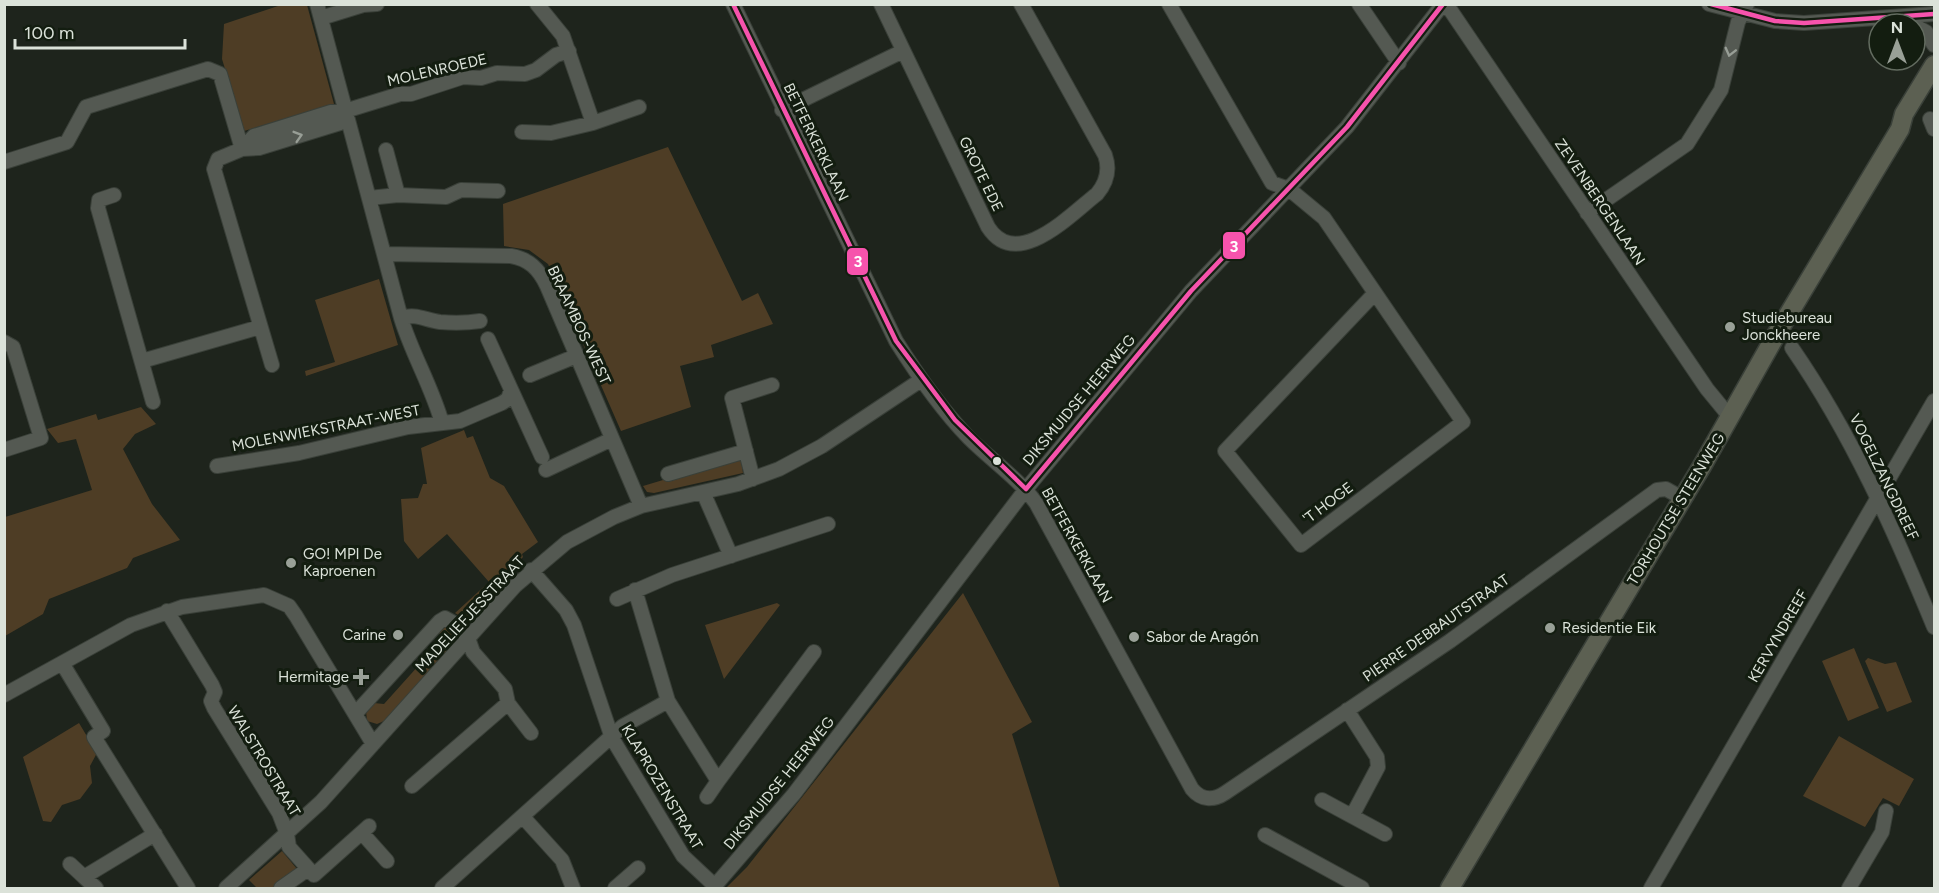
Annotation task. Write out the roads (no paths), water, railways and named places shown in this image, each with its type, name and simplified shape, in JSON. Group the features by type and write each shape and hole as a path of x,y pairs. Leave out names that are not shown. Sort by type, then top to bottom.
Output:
{"main road":[{"name":"TORHOUTSE STEENWEG","path":"1450,888 1900,129 1904,114 1935,65"},
{"name":"TORHOUTSE STEENWEG","path":"1900,129 1913,119 1935,84"}],"street":[{"path":"377,4 319,11 401,318 409,344 436,400 442,423"},
{"path":"537,4 554,23 568,51 593,123"},
{"name":"BETFERKERKLAAN","path":"733,4 880,312 921,380 966,435 1026,489 1036,502 1192,789 1206,799"},
{"name":"GROTE EDE","path":"881,4 991,232 1015,244 1036,240 1099,191 1106,180 1108,165 1105,155 1021,4"},
{"name":"'T HOGE","path":"1169,4 1272,183 1289,189 1324,218 1463,422 1301,545 1225,451 1375,293"},
{"path":"1359,4 1399,63"},
{"path":"1709,4 1745,9 1775,21 1804,23 1866,18 1921,4"},
{"name":"DIKSMUIDSE HEERWEG","path":"714,887 794,794 1026,489 1191,291 1347,127 1443,5"},
{"name":"ZEVENBERGENLAAN","path":"1443,5 1451,11 1707,389 1730,417"},
{"path":"1587,213 1684,148 1721,90 1738,22 1745,9"},
{"name":"MOLENROEDE","path":"345,111 400,94 411,94 463,77 481,78 497,73 525,74 537,70 556,55 568,51"},
{"path":"782,110 903,51"},
{"path":"4,162 67,142 86,106 208,69 220,74 242,149"},
{"path":"522,132 551,133 593,123 639,107"},
{"path":"272,365 214,169 218,159 242,149 259,148 340,123 345,111"},
{"path":"386,150 398,195"},
{"path":"369,198 398,195 446,197 461,190 498,191"},
{"path":"114,195 99,200 98,208 153,402"},
{"name":"BRAAMBOS-WEST","path":"384,254 511,256 525,260 543,278 641,506"},
{"path":"401,318 424,316 438,322 480,321"},
{"path":"142,361 260,327"},
{"path":"488,339 544,464 612,439"},
{"path":"4,342 13,347 41,438 4,450"},
{"name":"VOGELZANGDREEF","path":"1792,348 1839,423 1878,500 1935,627"},
{"path":"530,375 576,356"},
{"name":"MADELIEFJESSTRAAT","path":"226,888 287,834 374,744 531,570 587,530 641,506 753,479 822,446 921,380"},
{"path":"753,479 732,398 772,385"},
{"name":"MOLENWIEKSTRAAT-WEST","path":"217,466 299,453 408,427 460,421 502,404 508,399 511,390"},
{"name":"KERVYNDREEF","path":"1651,888 1935,400"},
{"path":"668,474 746,451"},
{"name":"PIERRE DEBBAUTSTRAAT","path":"1206,799 1219,797 1450,641 1657,490 1666,489 1682,498"},
{"path":"703,492 731,556"},
{"path":"617,599 672,575 828,524"},
{"name":"KLAPROZENSTRAAT","path":"531,570 566,610 574,625 612,738 683,856 714,887"},
{"path":"636,590 668,701 718,781"},
{"path":"4,695 131,625 168,611 256,595 278,600 289,606 374,744"},
{"name":"WALSTROSTRAAT","path":"168,611 212,685 215,692 211,701 214,708 279,813 289,846 308,869"},
{"path":"355,714 445,618 468,638 473,652 505,689 508,703 531,734"},
{"path":"707,797 814,652"},
{"path":"62,663 103,731 94,737 188,888"},
{"path":"442,888 623,726 668,701"},
{"path":"411,786 428,782 508,703"},
{"path":"1347,710 1376,755 1378,767 1352,816"},
{"path":"1322,800 1385,834"},
{"path":"1849,888 1882,832 1886,811"},
{"path":"523,817 562,860 573,888"},
{"path":"281,888 308,869 314,875 366,829 387,861"},
{"path":"84,877 155,834"},
{"path":"1265,835 1362,888"},
{"path":"70,864 96,888"},
{"path":"615,888 638,868"}],"place":[{"name":"Studiebureau Jonckheere","path":"1730,327"},
{"name":"GO! MPI De Kaproenen","path":"291,563"},
{"name":"Residentie Eik","path":"1550,628"},
{"name":"Carine","path":"398,635"},
{"name":"Sabor de Aragón","path":"1134,637"},
{"name":"Hermitage","path":"361,677"}]}
